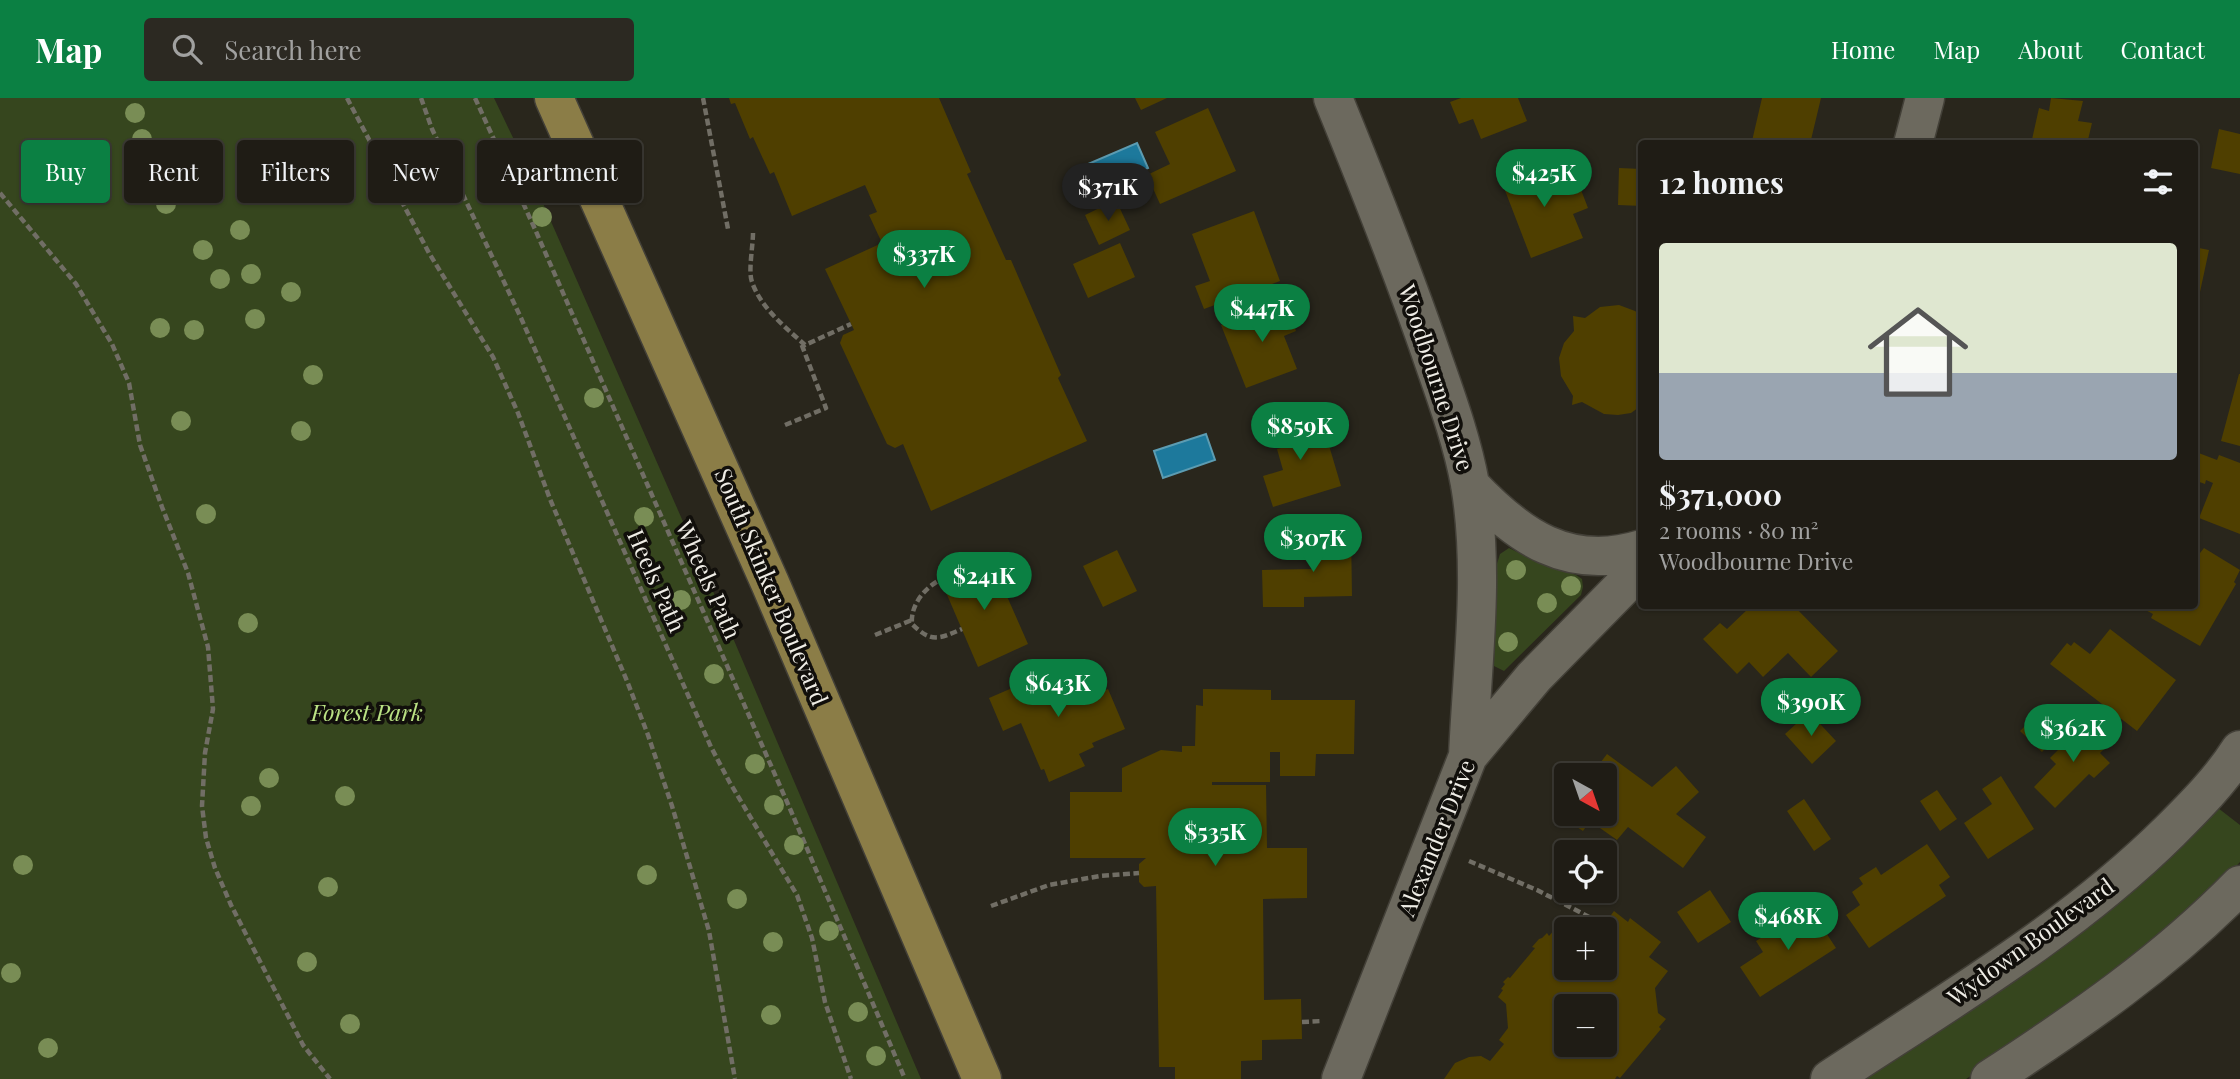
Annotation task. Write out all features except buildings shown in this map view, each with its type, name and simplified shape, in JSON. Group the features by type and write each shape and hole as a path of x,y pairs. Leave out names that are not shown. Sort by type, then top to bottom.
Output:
{"main road":[{"name":"South Skinker Boulevard","path":"554,98 770,583 982,1079"}],"street":[{"name":"Woodbourne Drive","path":"1333,98 1397,256 1452,413 1470,485 1476,555 1468,756"},
{"path":"1914,140 1925,98"},
{"path":"1470,485 1496,513 1527,537 1573,555 1619,556 1638,550"},
{"name":"Alexander Drive","path":"1341,1079 1468,756 1534,677 1638,571"},
{"name":"Wydown Boulevard","path":"1830,1079 2042,939 2105,891 2156,845 2237,763"},
{"path":"1990,1079 2087,1015 2148,969 2208,918 2240,885"}],"path":[{"path":"347,98 429,253 493,357 640,713 693,873 709,931 735,1079"},
{"name":"Heels Path","path":"421,98 432,130 531,342 706,736 730,783 797,895 812,938 825,1002 851,1079"},
{"name":"Wheels Path","path":"475,98 780,785 905,1079"},
{"path":"703,98 728,229"},
{"path":"0,193 76,284 112,344 129,383 140,445 188,573 208,647 213,709 205,753 202,806 206,838 215,869 231,905 303,1045 330,1079"},
{"path":"753,233 751,281 768,310 800,341 805,345 851,324"},
{"path":"785,425 826,408 800,341"},
{"path":"946,577 935,581 926,590 919,600 912,624 930,637 940,639 962,629"},
{"path":"875,635 912,620"},
{"path":"1469,861 1537,890 1589,917"},
{"path":"991,906 1049,885 1100,876 1139,873"},
{"path":"1302,1022 1322,1021"}],"green space":[{"name":"Forest Park","path":"0,98 494,98 514,140 477,140 477,203 543,203 692,542 921,1079 0,1079"},
{"path":"1509,548 1576,575 1582,579 1583,587 1581,595 1504,671 1494,666 1495,570 1500,554"},
{"path":"2218,808 2240,825 2240,862 2215,889 2034,1035 1966,1079 1856,1079"}],"water":[{"path":"1137,143 1148,168 1099,190 1088,164"},
{"path":"1206,434 1215,460 1163,478 1154,451"}]}
